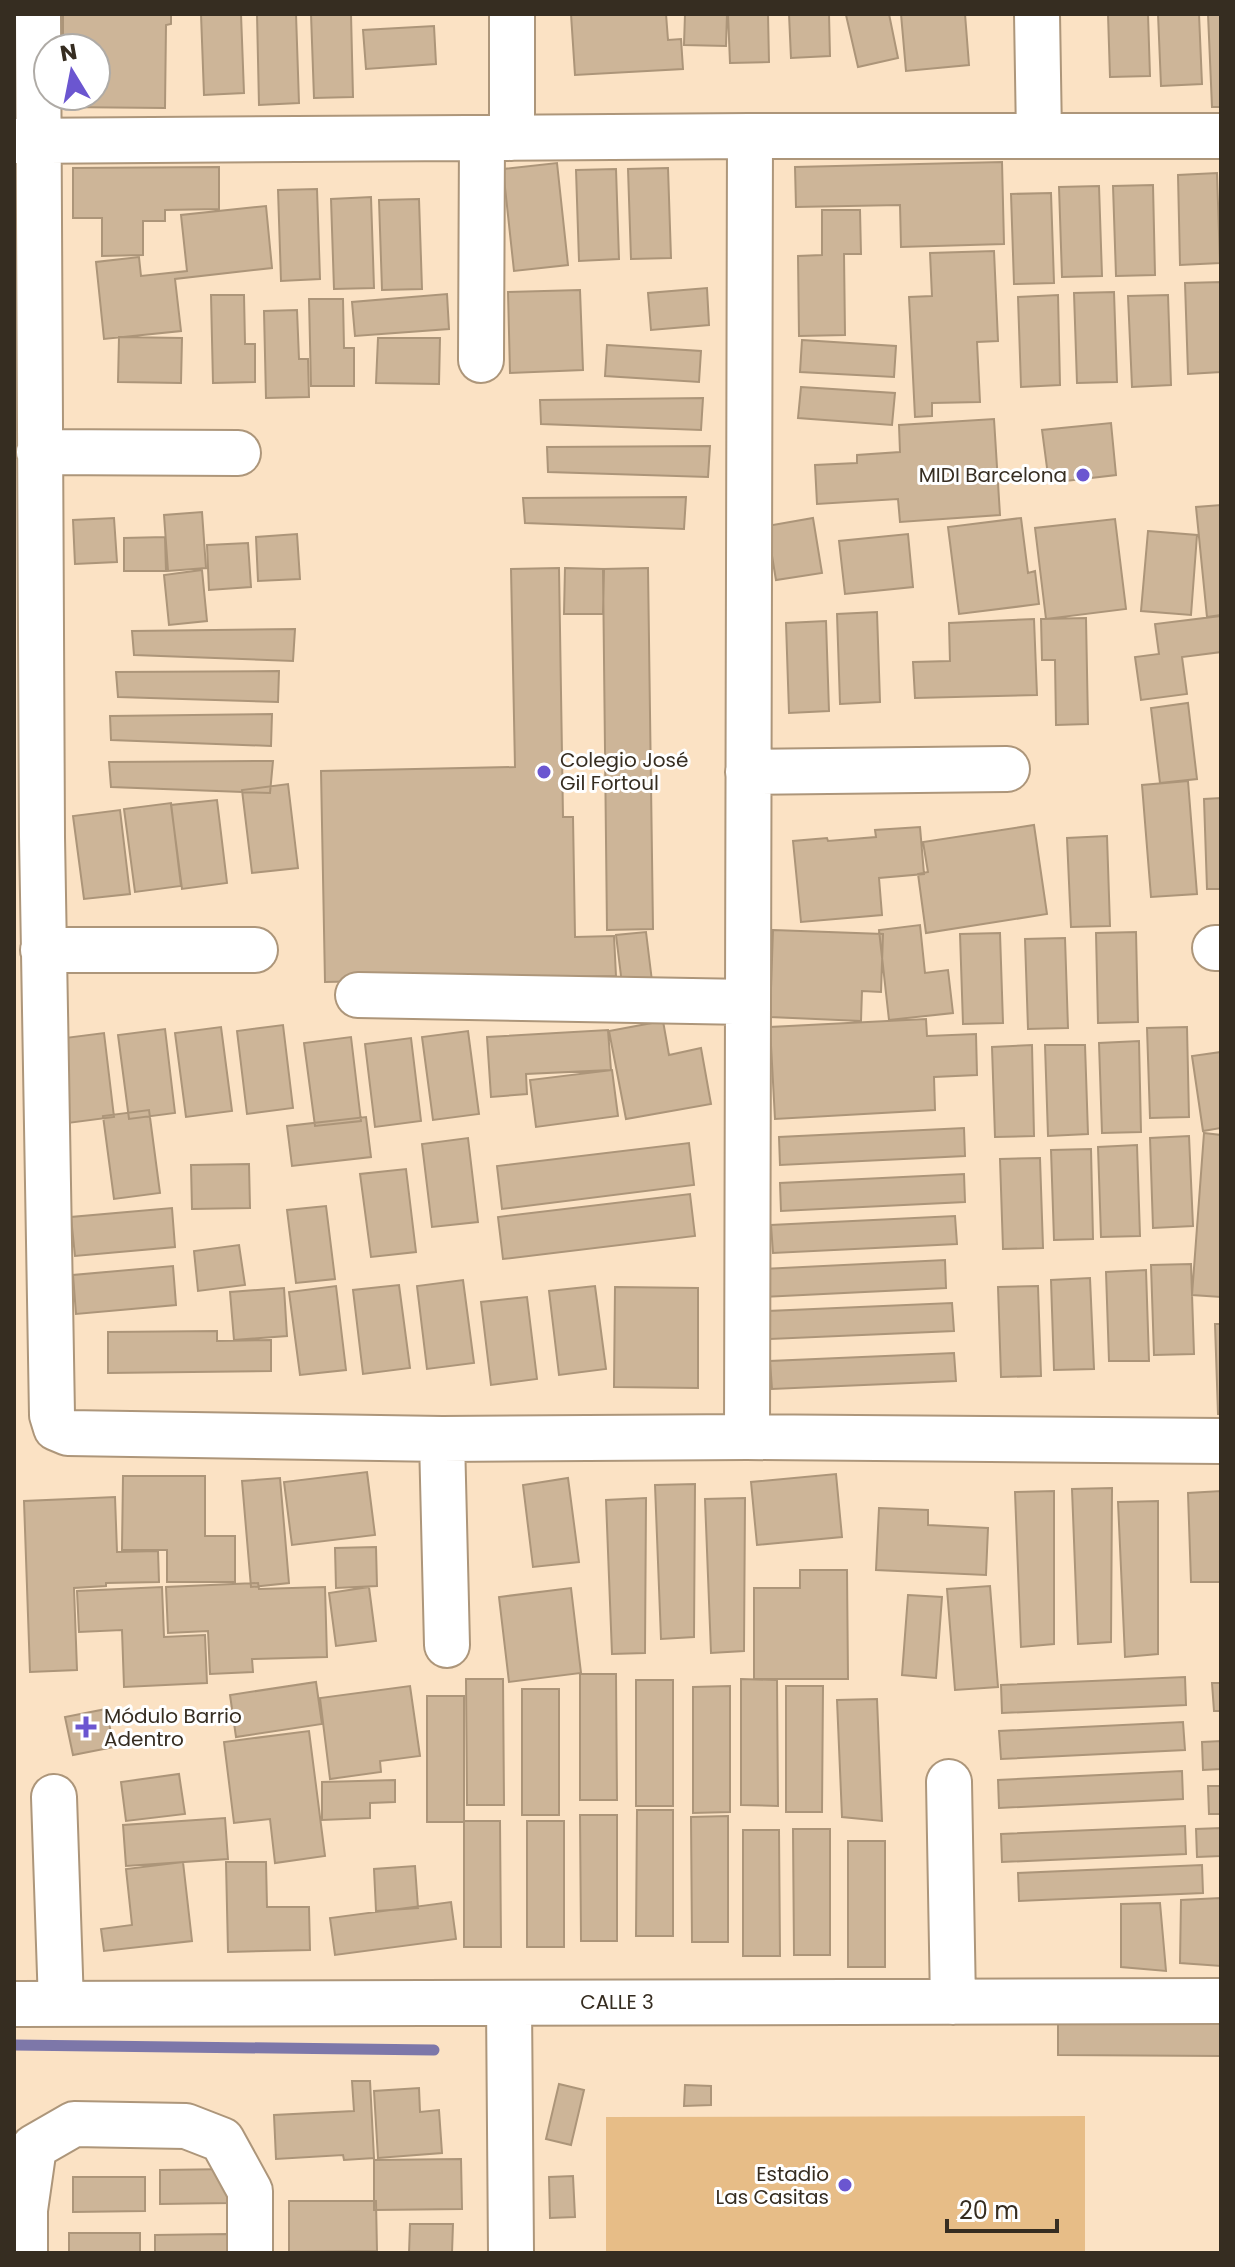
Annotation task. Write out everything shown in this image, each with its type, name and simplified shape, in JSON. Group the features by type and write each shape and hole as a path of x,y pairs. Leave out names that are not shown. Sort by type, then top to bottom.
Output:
{"street":[{"path":"38,14 26,141 27,407 39,452 27,563 28,837 43,950 52,1415 56,1428 68,1433 442,1439 747,1437 1221,1441"},
{"path":"481,360 497,138 512,14"},
{"path":"1037,14 1039,136"},
{"path":"747,1437 750,136"},
{"path":"26,141 1221,136"},
{"path":"39,452 238,453"},
{"path":"748,772 1007,769"},
{"path":"43,950 255,950"},
{"path":"358,995 748,1002"},
{"path":"442,1439 447,1645"},
{"path":"949,1782 953,2002"},
{"path":"54,1797 61,2004"},
{"name":"CALLE 3","path":"14,2004 1221,2001"},
{"path":"509,2003 511,2253"},
{"path":"25,2253 25,2210 34,2147 74,2124 186,2126 222,2140 250,2191 250,2253"}],"shaded area":[{"name":"Estadio Las Casitas","path":"1085,2116 1085,2253 606,2253 606,2117"}],"building":[{"path":"63,14 171,14 171,24 166,25 165,108 112,107 112,32 63,32"},
{"path":"201,14 241,14 244,93 204,95"},
{"path":"257,14 296,14 299,103 259,105"},
{"path":"311,14 351,14 353,97 314,98"},
{"path":"571,14 666,14 668,40 681,39 683,69 575,75"},
{"path":"685,14 727,14 726,46 684,45"},
{"path":"728,14 768,14 769,62 730,63"},
{"path":"789,14 829,14 830,56 791,58"},
{"path":"889,14 898,58 858,67 846,15"},
{"path":"901,14 965,14 969,65 906,71"},
{"path":"1108,14 1148,14 1150,76 1110,77"},
{"path":"1158,14 1199,14 1202,84 1161,86"},
{"path":"1208,14 1221,14 1221,107 1212,107"},
{"path":"434,26 436,64 366,69 363,30"},
{"path":"1002,162 1004,244 901,247 900,205 796,207 795,167"},
{"path":"557,163 568,265 514,271 503,169"},
{"path":"219,167 219,209 165,210 165,221 143,221 143,255 102,256 102,218 73,218 73,168"},
{"path":"668,168 671,258 631,259 628,169"},
{"path":"616,169 619,259 579,261 576,170"},
{"path":"1217,173 1220,263 1180,265 1178,175"},
{"path":"1153,185 1155,275 1116,276 1113,186"},
{"path":"1099,186 1102,276 1062,277 1059,187"},
{"path":"317,189 320,279 281,281 278,190"},
{"path":"1051,193 1054,283 1014,284 1011,194"},
{"path":"371,197 374,288 334,289 331,199"},
{"path":"419,199 422,289 382,290 379,200"},
{"path":"266,206 272,268 175,279 181,331 104,339 96,262 139,257 141,276 187,271 181,215"},
{"path":"822,210 860,210 861,254 844,254 845,335 799,336 798,256 822,255"},
{"path":"994,251 998,341 977,342 980,402 932,403 932,416 915,417 909,297 932,296 930,253"},
{"path":"1221,282 1221,372 1188,374 1185,283"},
{"path":"707,288 709,325 651,330 648,293"},
{"path":"580,290 583,370 510,373 508,292"},
{"path":"1114,292 1117,382 1077,383 1074,293"},
{"path":"447,294 449,329 355,336 352,302"},
{"path":"211,295 244,295 245,344 255,344 255,382 213,383"},
{"path":"1058,295 1060,385 1021,387 1018,297"},
{"path":"1168,295 1171,385 1132,387 1128,296"},
{"path":"309,299 343,299 344,348 354,348 354,386 311,386"},
{"path":"297,310 299,359 308,359 309,397 266,398 264,311"},
{"path":"119,337 182,338 181,383 118,382"},
{"path":"378,338 440,338 439,384 376,383"},
{"path":"802,340 896,346 894,377 800,372"},
{"path":"607,345 701,351 699,382 605,376"},
{"path":"801,387 895,393 892,425 798,418"},
{"path":"703,398 701,430 541,424 540,400"},
{"path":"994,419 1000,515 900,522 898,499 817,504 815,465 857,463 857,455 900,452 899,425"},
{"path":"1111,423 1116,475 1049,483 1042,430"},
{"path":"710,446 708,477 548,472 547,447"},
{"path":"686,497 684,529 525,523 523,498"},
{"path":"1221,505 1221,615 1207,617 1196,507"},
{"path":"202,512 206,568 168,571 164,515"},
{"path":"114,518 117,562 75,564 73,520"},
{"path":"813,518 822,573 776,580 767,526"},
{"path":"1021,518 1028,573 1035,571 1039,604 959,614 948,527"},
{"path":"1115,519 1126,609 1046,619 1035,528"},
{"path":"1148,531 1197,535 1191,615 1141,611"},
{"path":"297,534 300,579 258,581 256,537"},
{"path":"908,534 913,587 845,594 839,541"},
{"path":"165,537 166,571 124,571 124,538"},
{"path":"248,543 251,587 209,590 207,545"},
{"path":"559,568 563,817 573,817 575,937 614,936 616,976 325,982 321,771 515,767 511,569"},
{"path":"565,568 604,569 603,614 564,614"},
{"path":"648,568 653,929 607,930 603,569"},
{"path":"202,570 207,621 169,625 164,575"},
{"path":"877,612 880,702 840,704 837,614"},
{"path":"1221,616 1221,652 1182,657 1187,694 1141,700 1135,657 1159,654 1155,624"},
{"path":"1086,618 1088,724 1056,725 1055,660 1042,660 1041,619"},
{"path":"1034,619 1037,695 915,698 913,662 950,661 949,623"},
{"path":"826,621 829,711 789,713 786,623"},
{"path":"295,629 293,661 134,655 132,631"},
{"path":"279,671 278,702 118,697 116,672"},
{"path":"1188,703 1197,779 1160,783 1151,708"},
{"path":"272,714 271,746 111,740 110,716"},
{"path":"273,761 270,793 111,787 109,762"},
{"path":"1188,781 1197,894 1151,897 1142,785"},
{"path":"288,784 298,868 252,873 242,790"},
{"path":"1221,798 1221,889 1207,889 1204,799"},
{"path":"217,800 227,883 182,889 171,805"},
{"path":"171,803 181,886 135,892 124,809"},
{"path":"120,810 130,894 84,899 73,816"},
{"path":"1034,825 1047,914 926,933 918,874 928,872 923,842"},
{"path":"920,827 924,874 879,878 882,915 801,922 793,841 876,837 875,830"},
{"path":"1107,836 1110,926 1071,927 1067,838"},
{"path":"920,925 925,973 948,970 953,1013 889,1020 879,930"},
{"path":"773,930 883,934 881,992 862,991 861,1021 770,1017"},
{"path":"646,932 652,981 622,984 616,935"},
{"path":"1136,932 1138,1022 1098,1023 1096,933"},
{"path":"1000,933 1003,1023 963,1024 960,934"},
{"path":"1065,938 1068,1028 1028,1029 1025,939"},
{"path":"926,1019 927,1036 976,1034 977,1075 934,1077 935,1110 775,1119 770,1027"},
{"path":"663,1021 669,1055 701,1048 711,1104 626,1119 609,1031"},
{"path":"283,1025 293,1108 247,1114 237,1031"},
{"path":"221,1027 232,1111 186,1117 175,1033"},
{"path":"1187,1027 1189,1117 1150,1118 1147,1028"},
{"path":"165,1029 175,1113 129,1119 118,1035"},
{"path":"608,1030 611,1070 526,1074 527,1094 491,1097 487,1037"},
{"path":"468,1031 479,1114 433,1120 422,1037"},
{"path":"104,1033 114,1117 68,1123 57,1039"},
{"path":"351,1037 361,1121 315,1126 304,1043"},
{"path":"411,1038 421,1121 375,1127 365,1044"},
{"path":"1139,1041 1141,1132 1102,1133 1099,1043"},
{"path":"1032,1045 1034,1136 995,1137 992,1047"},
{"path":"1045,1045 1085,1045 1088,1134 1048,1136"},
{"path":"1221,1052 1221,1128 1203,1131 1192,1056"},
{"path":"612,1070 618,1116 536,1127 530,1080"},
{"path":"149,1110 160,1193 114,1199 103,1116"},
{"path":"366,1117 371,1157 292,1166 287,1126"},
{"path":"964,1128 965,1156 780,1165 779,1137"},
{"path":"1204,1133 1221,1135 1221,1297 1192,1295"},
{"path":"1189,1136 1193,1226 1153,1228 1150,1138"},
{"path":"468,1138 478,1222 432,1227 422,1144"},
{"path":"689,1143 694,1185 502,1209 497,1166"},
{"path":"1137,1145 1140,1236 1101,1237 1098,1147"},
{"path":"1091,1149 1093,1239 1054,1240 1051,1150"},
{"path":"1040,1158 1043,1248 1003,1249 1000,1159"},
{"path":"249,1164 250,1208 192,1209 191,1165"},
{"path":"406,1169 416,1252 371,1257 360,1174"},
{"path":"964,1174 965,1202 781,1211 780,1183"},
{"path":"690,1194 695,1236 503,1259 498,1217"},
{"path":"326,1206 335,1279 296,1283 287,1210"},
{"path":"172,1208 175,1247 75,1256 71,1217"},
{"path":"955,1216 957,1244 773,1253 771,1225"},
{"path":"239,1245 245,1285 198,1291 194,1251"},
{"path":"945,1260 946,1288 762,1297 761,1269"},
{"path":"1191,1264 1194,1354 1154,1355 1151,1265"},
{"path":"173,1266 176,1305 76,1314 73,1275"},
{"path":"1146,1270 1149,1361 1109,1361 1106,1272"},
{"path":"1090,1278 1094,1369 1054,1370 1051,1280"},
{"path":"463,1280 474,1363 427,1369 417,1286"},
{"path":"399,1285 410,1368 363,1374 353,1290"},
{"path":"336,1286 346,1370 300,1375 289,1292"},
{"path":"595,1286 606,1369 559,1375 549,1291"},
{"path":"1038,1286 1041,1376 1001,1377 998,1287"},
{"path":"615,1287 698,1288 698,1388 614,1387"},
{"path":"284,1288 287,1336 234,1340 230,1292"},
{"path":"527,1297 537,1379 491,1385 481,1302"},
{"path":"952,1303 954,1331 770,1339 768,1311"},
{"path":"1215,1324 1221,1324 1221,1414 1218,1414"},
{"path":"217,1331 217,1341 271,1340 271,1371 108,1373 108,1332"},
{"path":"954,1353 956,1381 772,1389 770,1361"},
{"path":"367,1472 375,1535 292,1545 284,1482"},
{"path":"836,1474 842,1537 757,1545 751,1482"},
{"path":"123,1476 205,1476 205,1536 235,1536 235,1582 167,1582 167,1550 122,1550"},
{"path":"280,1478 289,1583 251,1587 242,1481"},
{"path":"568,1478 579,1562 533,1567 523,1485"},
{"path":"695,1484 694,1637 661,1639 655,1485"},
{"path":"1112,1488 1111,1642 1078,1644 1072,1489"},
{"path":"1054,1491 1054,1644 1021,1647 1015,1492"},
{"path":"1221,1491 1221,1582 1191,1582 1188,1493"},
{"path":"115,1497 117,1552 158,1551 159,1582 106,1583 106,1586 74,1588 77,1670 30,1672 24,1501"},
{"path":"646,1498 645,1653 612,1654 606,1500"},
{"path":"745,1498 744,1651 711,1653 705,1499"},
{"path":"1158,1501 1158,1654 1125,1657 1118,1502"},
{"path":"879,1508 928,1510 928,1525 988,1528 986,1575 876,1570"},
{"path":"376,1547 377,1586 336,1588 335,1548"},
{"path":"800,1570 847,1570 848,1679 754,1679 754,1588 800,1588"},
{"path":"258,1583 259,1589 325,1587 327,1657 252,1659 253,1672 210,1674 208,1631 168,1633 166,1587"},
{"path":"990,1586 998,1687 955,1690 947,1589"},
{"path":"162,1587 164,1637 205,1635 207,1683 124,1687 122,1630 79,1632 77,1591"},
{"path":"369,1587 376,1641 336,1646 329,1593"},
{"path":"571,1588 581,1673 509,1682 499,1597"},
{"path":"908,1595 942,1597 936,1678 902,1675"},
{"path":"580,1674 616,1674 617,1800 580,1800"},
{"path":"1185,1677 1186,1705 1002,1713 1001,1685"},
{"path":"466,1679 503,1679 504,1805 467,1805"},
{"path":"741,1679 777,1680 778,1806 741,1805"},
{"path":"636,1680 673,1680 673,1806 636,1806"},
{"path":"316,1682 322,1724 236,1737 230,1695"},
{"path":"1212,1683 1221,1683 1221,1711 1214,1711"},
{"path":"410,1686 420,1756 380,1761 381,1772 330,1779 320,1698"},
{"path":"730,1686 730,1812 693,1813 693,1687"},
{"path":"786,1686 823,1686 822,1812 786,1812"},
{"path":"522,1689 559,1689 559,1815 522,1815"},
{"path":"427,1696 464,1696 464,1822 427,1822"},
{"path":"877,1699 882,1821 842,1817 837,1700"},
{"path":"106,1709 114,1747 73,1755 65,1717"},
{"path":"1183,1722 1185,1750 1001,1759 999,1731"},
{"path":"309,1731 325,1856 275,1863 270,1819 234,1823 224,1742"},
{"path":"1221,1741 1221,1769 1203,1770 1202,1742"},
{"path":"1182,1771 1183,1799 999,1808 998,1780"},
{"path":"179,1774 185,1814 126,1821 121,1782"},
{"path":"395,1780 395,1802 370,1803 370,1818 322,1820 322,1782"},
{"path":"1208,1786 1221,1786 1221,1814 1209,1814"},
{"path":"637,1810 673,1810 673,1936 636,1936"},
{"path":"580,1815 617,1815 617,1941 581,1941"},
{"path":"728,1816 728,1942 692,1942 691,1817"},
{"path":"225,1818 228,1859 126,1866 123,1825"},
{"path":"464,1821 500,1821 501,1947 464,1947"},
{"path":"527,1821 564,1821 564,1947 527,1947"},
{"path":"1185,1826 1186,1854 1002,1862 1001,1834"},
{"path":"1221,1828 1221,1856 1197,1857 1196,1829"},
{"path":"793,1829 830,1829 830,1955 794,1955"},
{"path":"743,1830 779,1830 780,1956 743,1956"},
{"path":"848,1841 885,1841 885,1967 848,1967"},
{"path":"183,1862 192,1941 104,1951 101,1929 132,1925 126,1869"},
{"path":"226,1862 266,1862 267,1907 309,1907 310,1950 228,1952"},
{"path":"1202,1865 1203,1893 1019,1901 1018,1873"},
{"path":"415,1866 418,1908 376,1911 374,1869"},
{"path":"1220,1898 1221,1966 1180,1963 1181,1900"},
{"path":"451,1902 456,1939 335,1955 330,1918"},
{"path":"1160,1903 1166,1971 1121,1967 1121,1904"},
{"path":"1058,2023 1221,2024 1221,2056 1058,2055"},
{"path":"352,2081 370,2081 374,2158 344,2160 343,2155 276,2159 274,2115 354,2111"},
{"path":"559,2084 584,2090 571,2145 546,2139"},
{"path":"685,2085 711,2086 711,2105 684,2106"},
{"path":"419,2088 420,2112 439,2110 442,2153 378,2158 374,2091"},
{"path":"461,2159 462,2209 374,2210 374,2160"},
{"path":"232,2169 232,2203 160,2204 160,2170"},
{"path":"573,2176 575,2217 550,2218 549,2177"},
{"path":"73,2177 145,2177 145,2211 73,2212"},
{"path":"289,2201 376,2201 377,2251 289,2252"},
{"path":"410,2224 453,2224 452,2253 409,2253"},
{"path":"69,2233 140,2233 140,2253 69,2253"},
{"path":"227,2234 227,2253 155,2253 155,2235"}],"waterway":[{"path":"14,2045 434,2050"}],"place":[{"name":"MIDI Barcelona","path":"1083,475"},
{"name":"Colegio José Gil Fortoul","path":"544,772"},
{"name":"Módulo Barrio Adentro","path":"86,1727"},
{"name":"Estadio Las Casitas","path":"845,2185"}]}
